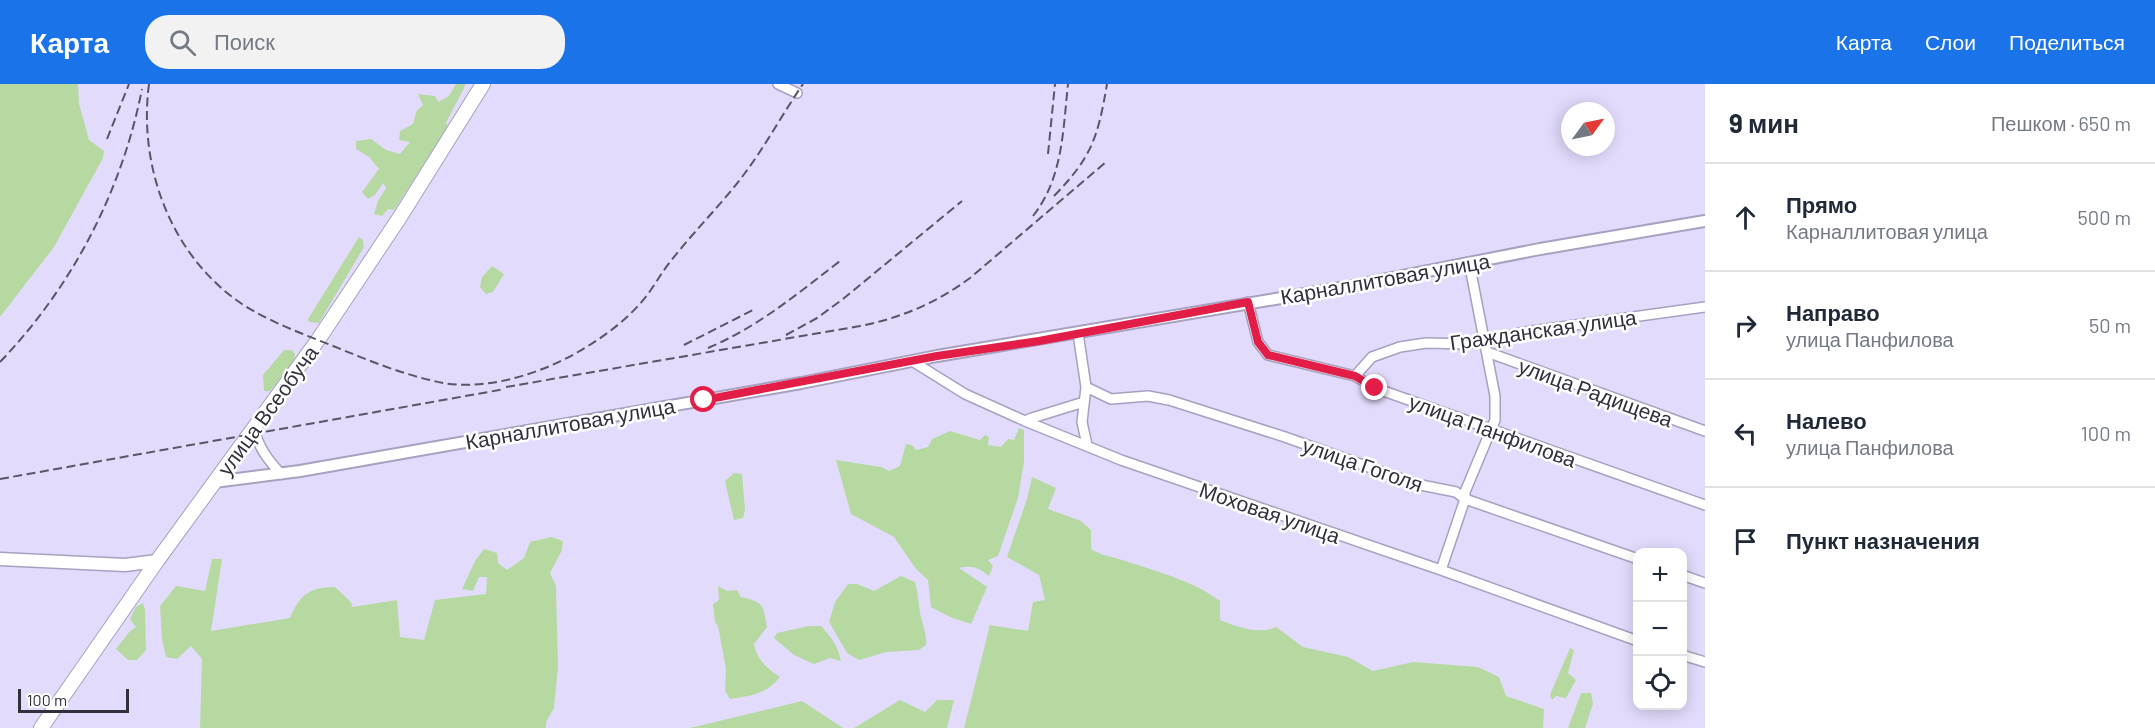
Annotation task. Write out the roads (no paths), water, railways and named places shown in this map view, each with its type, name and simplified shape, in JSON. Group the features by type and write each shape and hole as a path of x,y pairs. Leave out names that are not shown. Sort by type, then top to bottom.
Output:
{"main road":[{"name":"улица Всеобуча","path":"41,728 157,561 325,331 483,84"},
{"path":"0,559 125,565 157,561"}],"street":[{"path":"778,84 797,93"},
{"name":"Карналлитовая улица","path":"214,482 278,475 1248,302 1346,287 1469,262 1705,221"},
{"path":"1442,570 1465,492 1495,420 1495,396 1469,262"},
{"name":"улица Панфилова","path":"1248,302 1258,342 1268,355 1355,376 1375,388 1705,505"},
{"name":"Гражданская улица","path":"1355,376 1372,357 1400,347 1426,342 1467,344 1484,339 1705,307"},
{"path":"1077,333 1086,387 1082,422 1087,445"},
{"name":"улица Радищева","path":"1487,352 1705,431"},
{"name":"Моховая улица","path":"912,362 965,394 1121,460 1442,570 1633,639"},
{"name":"улица Гоголя","path":"1086,387 1111,399 1148,396 1169,400 1285,437 1416,484 1456,492 1465,498 1633,557"},
{"path":"1025,421 1084,402"},
{"path":"254,428 256,439 278,475"},
{"path":"1687,576 1705,583"},
{"path":"1686,656 1705,662"}],"railway":[{"path":"107,139 129,84"},
{"path":"149,84 147,115 149,147 155,177 165,207 178,235 196,261 217,284 242,304 266,318 365,359 434,381 470,385 508,380 545,368 588,346 625,319 641,303 667,266 745,173 803,84"},
{"path":"1048,154 1055,84"},
{"path":"1033,216 1043,201 1056,170 1063,136 1068,84"},
{"path":"1054,196 1077,170 1091,145 1100,118 1107,84"},
{"path":"0,362 50,302 90,236 122,164 142,89"},
{"path":"506,387 860,326 904,314 944,295 970,278 1106,162"},
{"path":"786,335 817,318 843,299 962,201"},
{"path":"708,348 760,320 840,261"},
{"path":"684,345 755,309"},
{"path":"0,479 505,389"}]}
